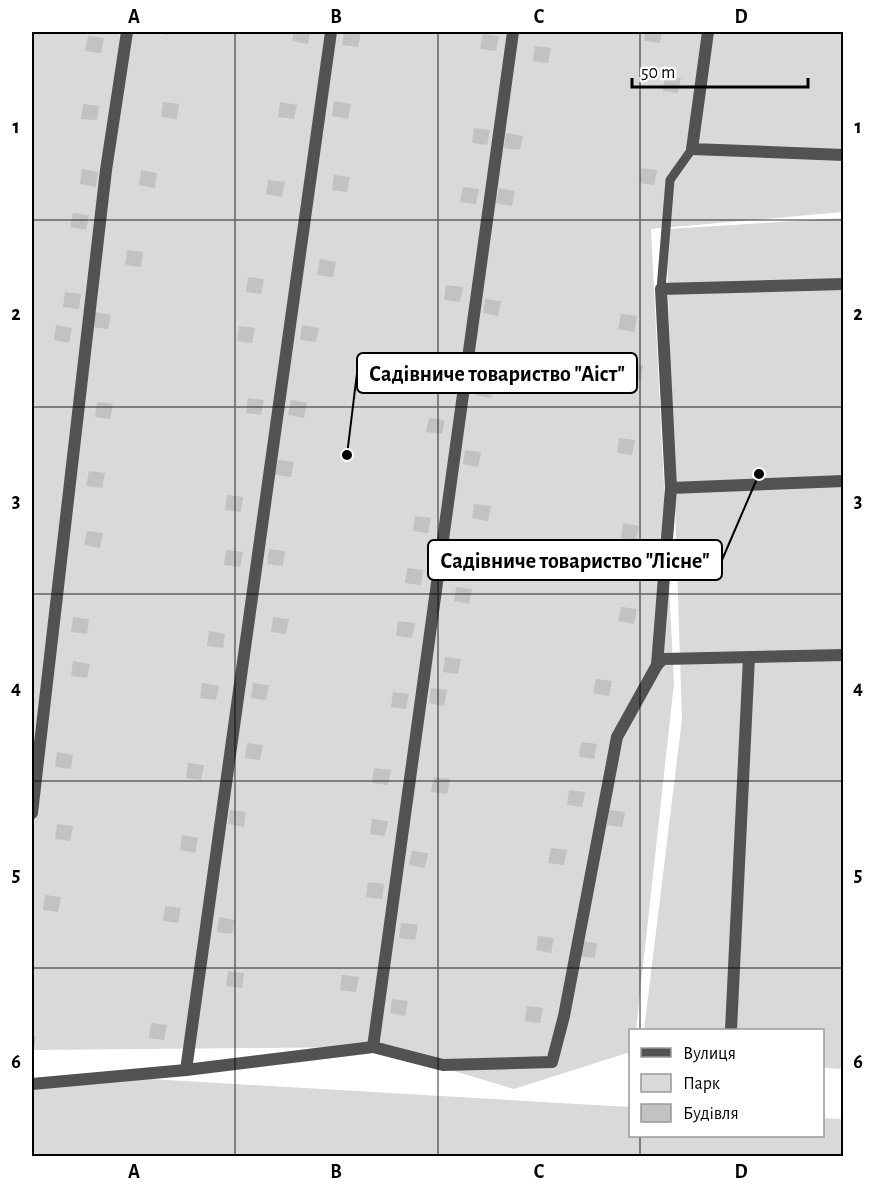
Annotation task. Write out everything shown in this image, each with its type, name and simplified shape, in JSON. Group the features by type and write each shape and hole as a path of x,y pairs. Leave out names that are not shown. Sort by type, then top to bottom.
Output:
{"street":[{"path":"32,813 106,170 127,32"},
{"path":"186,1070 331,32"},
{"path":"373,1047 513,32"},
{"path":"708,32 692,149 843,154"},
{"path":"657,665 671,488 661,289 843,284"},
{"path":"671,488 843,481"},
{"path":"32,1084 186,1070 373,1047 443,1065 552,1062 564,1016 617,736 657,665 663,659 843,655"},
{"path":"731,1029 749,657"}],"lane":[{"path":"661,289 670,180 692,149"}],"green space":[{"path":"32,32 843,32 843,212 651,229 674,683 636,1029 629,1029 629,1052 514,1089 373,1047 32,1050"},
{"path":"843,218 843,1069 824,1068 824,1029 644,1029 682,719 666,229"},
{"path":"99,1076 629,1107 629,1137 824,1137 824,1118 843,1119 843,1156 32,1156 32,1084"}],"building":[{"path":"151,32 169,32 168,35"},
{"path":"294,32 310,32 308,44 292,41"},
{"path":"344,32 361,32 358,47 342,45"},
{"path":"645,32 662,32 660,43 644,41"},
{"path":"483,34 499,36 496,51 480,49"},
{"path":"88,36 104,38 101,53 85,51"},
{"path":"535,46 551,48 548,63 533,61"},
{"path":"665,76 681,78 678,93 663,91"},
{"path":"334,101 351,104 348,119 332,116"},
{"path":"163,102 179,104 177,119 161,117"},
{"path":"280,102 297,105 294,119 278,117"},
{"path":"83,104 99,106 97,120 81,119"},
{"path":"474,128 490,130 487,145 472,143"},
{"path":"506,133 523,136 520,150 504,148"},
{"path":"641,168 657,170 654,185 639,183"},
{"path":"82,169 98,172 96,187 80,184"},
{"path":"141,170 157,173 155,188 139,185"},
{"path":"334,175 350,177 347,192 332,190"},
{"path":"268,180 285,182 282,197 266,194"},
{"path":"463,187 479,189 476,204 460,202"},
{"path":"499,188 515,191 512,206 496,203"},
{"path":"73,213 89,215 86,230 70,227"},
{"path":"127,250 143,252 141,267 125,265"},
{"path":"320,259 336,262 333,277 317,275"},
{"path":"248,277 264,279 261,294 246,292"},
{"path":"446,285 463,287 460,302 444,300"},
{"path":"65,292 81,294 79,309 63,307"},
{"path":"485,299 501,301 498,316 483,313"},
{"path":"94,312 111,315 108,329 92,327"},
{"path":"621,314 637,316 634,332 618,329"},
{"path":"56,325 72,328 69,343 54,340"},
{"path":"302,325 319,328 316,342 300,340"},
{"path":"239,326 255,328 252,343 237,341"},
{"path":"627,363 643,365 641,380 625,378"},
{"path":"477,381 494,383 491,398 475,395"},
{"path":"248,398 264,400 261,415 246,413"},
{"path":"291,400 307,403 304,418 288,415"},
{"path":"97,402 113,404 110,419 95,417"},
{"path":"429,418 445,420 442,434 426,432"},
{"path":"619,438 635,440 632,455 617,453"},
{"path":"465,450 481,452 478,467 463,464"},
{"path":"278,460 294,462 291,477 275,475"},
{"path":"89,471 105,473 102,488 86,486"},
{"path":"227,495 243,497 241,512 225,510"},
{"path":"474,504 491,506 488,521 472,518"},
{"path":"415,516 431,518 428,533 413,531"},
{"path":"623,523 639,526 636,540 621,538"},
{"path":"87,531 103,533 100,548 84,545"},
{"path":"269,549 285,551 283,566 267,564"},
{"path":"226,550 243,552 240,567 224,565"},
{"path":"407,568 423,570 421,585 405,583"},
{"path":"456,587 472,589 469,604 454,601"},
{"path":"621,607 637,609 634,624 618,621"},
{"path":"73,617 89,619 87,634 71,632"},
{"path":"273,617 289,619 286,634 271,632"},
{"path":"398,621 415,623 412,638 396,636"},
{"path":"209,631 225,634 223,648 207,646"},
{"path":"445,657 461,659 458,674 443,672"},
{"path":"73,661 90,664 87,678 71,676"},
{"path":"596,679 612,681 609,696 593,693"},
{"path":"202,683 219,686 216,700 200,698"},
{"path":"253,683 269,685 266,700 251,698"},
{"path":"431,688 447,690 444,706 429,703"},
{"path":"393,692 409,694 406,709 391,707"},
{"path":"581,742 597,744 594,759 579,757"},
{"path":"247,743 263,745 260,760 245,758"},
{"path":"57,752 73,755 71,769 55,767"},
{"path":"188,763 204,765 201,780 186,778"},
{"path":"374,768 391,770 388,785 372,783"},
{"path":"434,777 450,779 447,794 431,792"},
{"path":"569,790 585,792 582,807 567,805"},
{"path":"230,810 246,812 244,827 228,824"},
{"path":"609,810 625,812 622,827 607,825"},
{"path":"372,819 388,821 385,836 370,834"},
{"path":"57,824 73,826 70,841 55,839"},
{"path":"182,835 198,838 195,853 180,850"},
{"path":"551,848 567,850 564,865 548,863"},
{"path":"412,851 428,853 425,868 409,865"},
{"path":"368,882 384,884 382,899 366,897"},
{"path":"45,895 61,897 58,912 43,910"},
{"path":"165,906 181,908 178,923 163,921"},
{"path":"219,917 235,920 232,934 217,932"},
{"path":"401,923 418,925 415,940 399,938"},
{"path":"538,936 554,938 551,953 536,950"},
{"path":"581,941 597,943 595,958 579,956"},
{"path":"228,971 244,973 242,988 226,986"},
{"path":"342,975 359,977 356,992 340,990"},
{"path":"392,999 408,1001 405,1016 390,1013"},
{"path":"527,1006 543,1008 540,1023 525,1021"},
{"path":"151,1023 167,1025 164,1040 149,1038"},
{"path":"32,1036 36,1036 33,1053 32,1053"}],"place":[{"name":"Садівниче товариство \"Аіст\"","path":"347,455"},
{"name":"Садівниче товариство \"Лісне\"","path":"759,474"}]}
